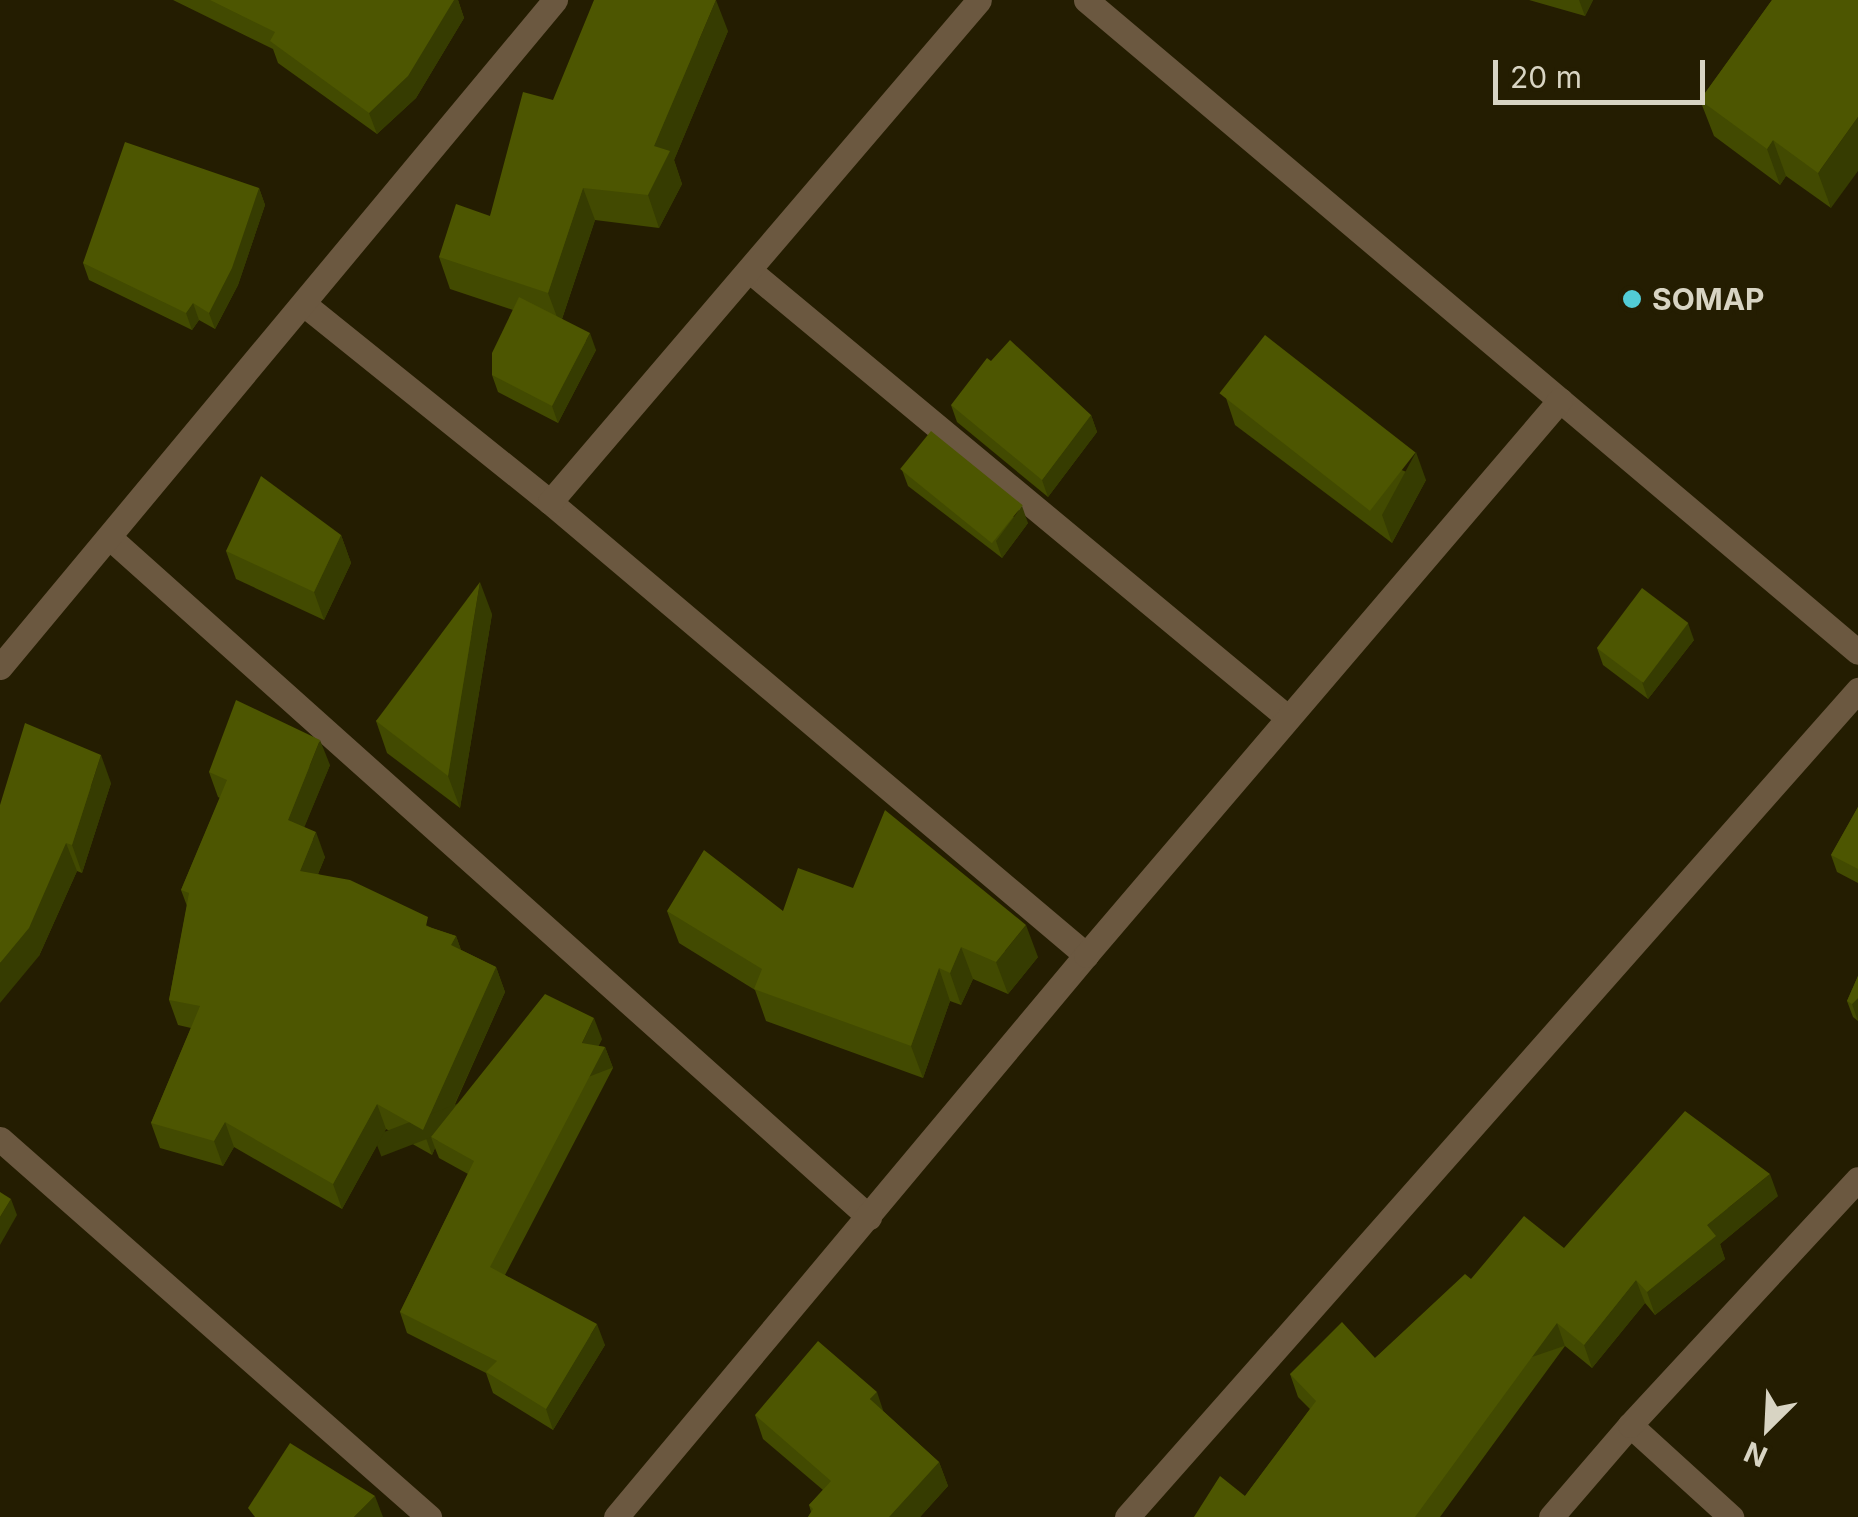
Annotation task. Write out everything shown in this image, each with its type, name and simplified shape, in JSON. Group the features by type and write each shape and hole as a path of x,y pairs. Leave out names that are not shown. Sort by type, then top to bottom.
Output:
{"street":[{"path":"0,667 305,306 555,0"},
{"path":"550,502 979,0"},
{"path":"1086,0 1858,652"},
{"path":"750,271 1288,717"},
{"path":"305,306 550,502 1086,955"},
{"path":"616,1517 1086,955 1560,400"},
{"path":"109,537 869,1217"},
{"path":"1127,1517 1858,690"},
{"path":"2,1146 429,1517"},
{"path":"1551,1517 1630,1425 1853,1195"},
{"path":"1630,1425 1730,1517"}],"building":[{"path":"210,0 454,0 408,76 369,113 270,41 275,32"},
{"path":"594,0 716,0 654,146 670,151 648,195 583,188 548,293 439,257 456,204 490,216 523,92 553,100"},
{"path":"1772,0 1858,0 1858,117 1818,173 1773,140 1767,149 1700,100"},
{"path":"125,142 259,188 232,268 209,313 193,303 186,313 83,263"},
{"path":"519,297 590,333 552,406 492,375 492,353"},
{"path":"1265,335 1416,453 1370,511 1219,393"},
{"path":"1010,340 1091,415 1042,480 951,405 987,358 991,361"},
{"path":"931,431 1023,505 992,543 900,469"},
{"path":"261,476 341,535 314,592 226,551"},
{"path":"480,582 448,776 376,721"},
{"path":"1642,588 1688,623 1643,683 1597,648"},
{"path":"236,700 320,740 288,820 316,832 300,871 350,880 428,917 426,926 456,936 451,945 496,967 423,1130 377,1104 333,1184 225,1122 214,1141 151,1123 200,1006 169,1000 189,893 181,890 227,780 209,772"},
{"path":"25,723 101,755 72,845 66,843 29,928 0,963 0,805"},
{"path":"1858,807 1858,869 1831,855"},
{"path":"885,810 1026,925 996,962 961,947 950,973 939,968 911,1046 754,989 762,969 667,911 704,850 783,911 798,868 853,888"},
{"path":"1858,976 1858,998 1852,1004 1847,1001"},
{"path":"545,994 594,1018 582,1043 605,1047 490,1267 597,1324 546,1409 486,1372 497,1361 400,1312 474,1161 431,1137"},
{"path":"1685,1111 1770,1174 1707,1225 1716,1236 1647,1292 1636,1280 1584,1345 1557,1323 1415,1517 1194,1517 1220,1476 1245,1496 1316,1401 1290,1374 1342,1322 1375,1358 1465,1274 1471,1279 1524,1216 1564,1248"},
{"path":"0,1192 11,1199 0,1217"},
{"path":"818,1341 877,1392 870,1399 939,1462 889,1517 808,1517 813,1509 809,1505 831,1481 755,1415"},
{"path":"290,1443 375,1496 354,1517 255,1517 248,1508"}],"place":[{"name":"SOMAP","path":"1632,299"}]}
